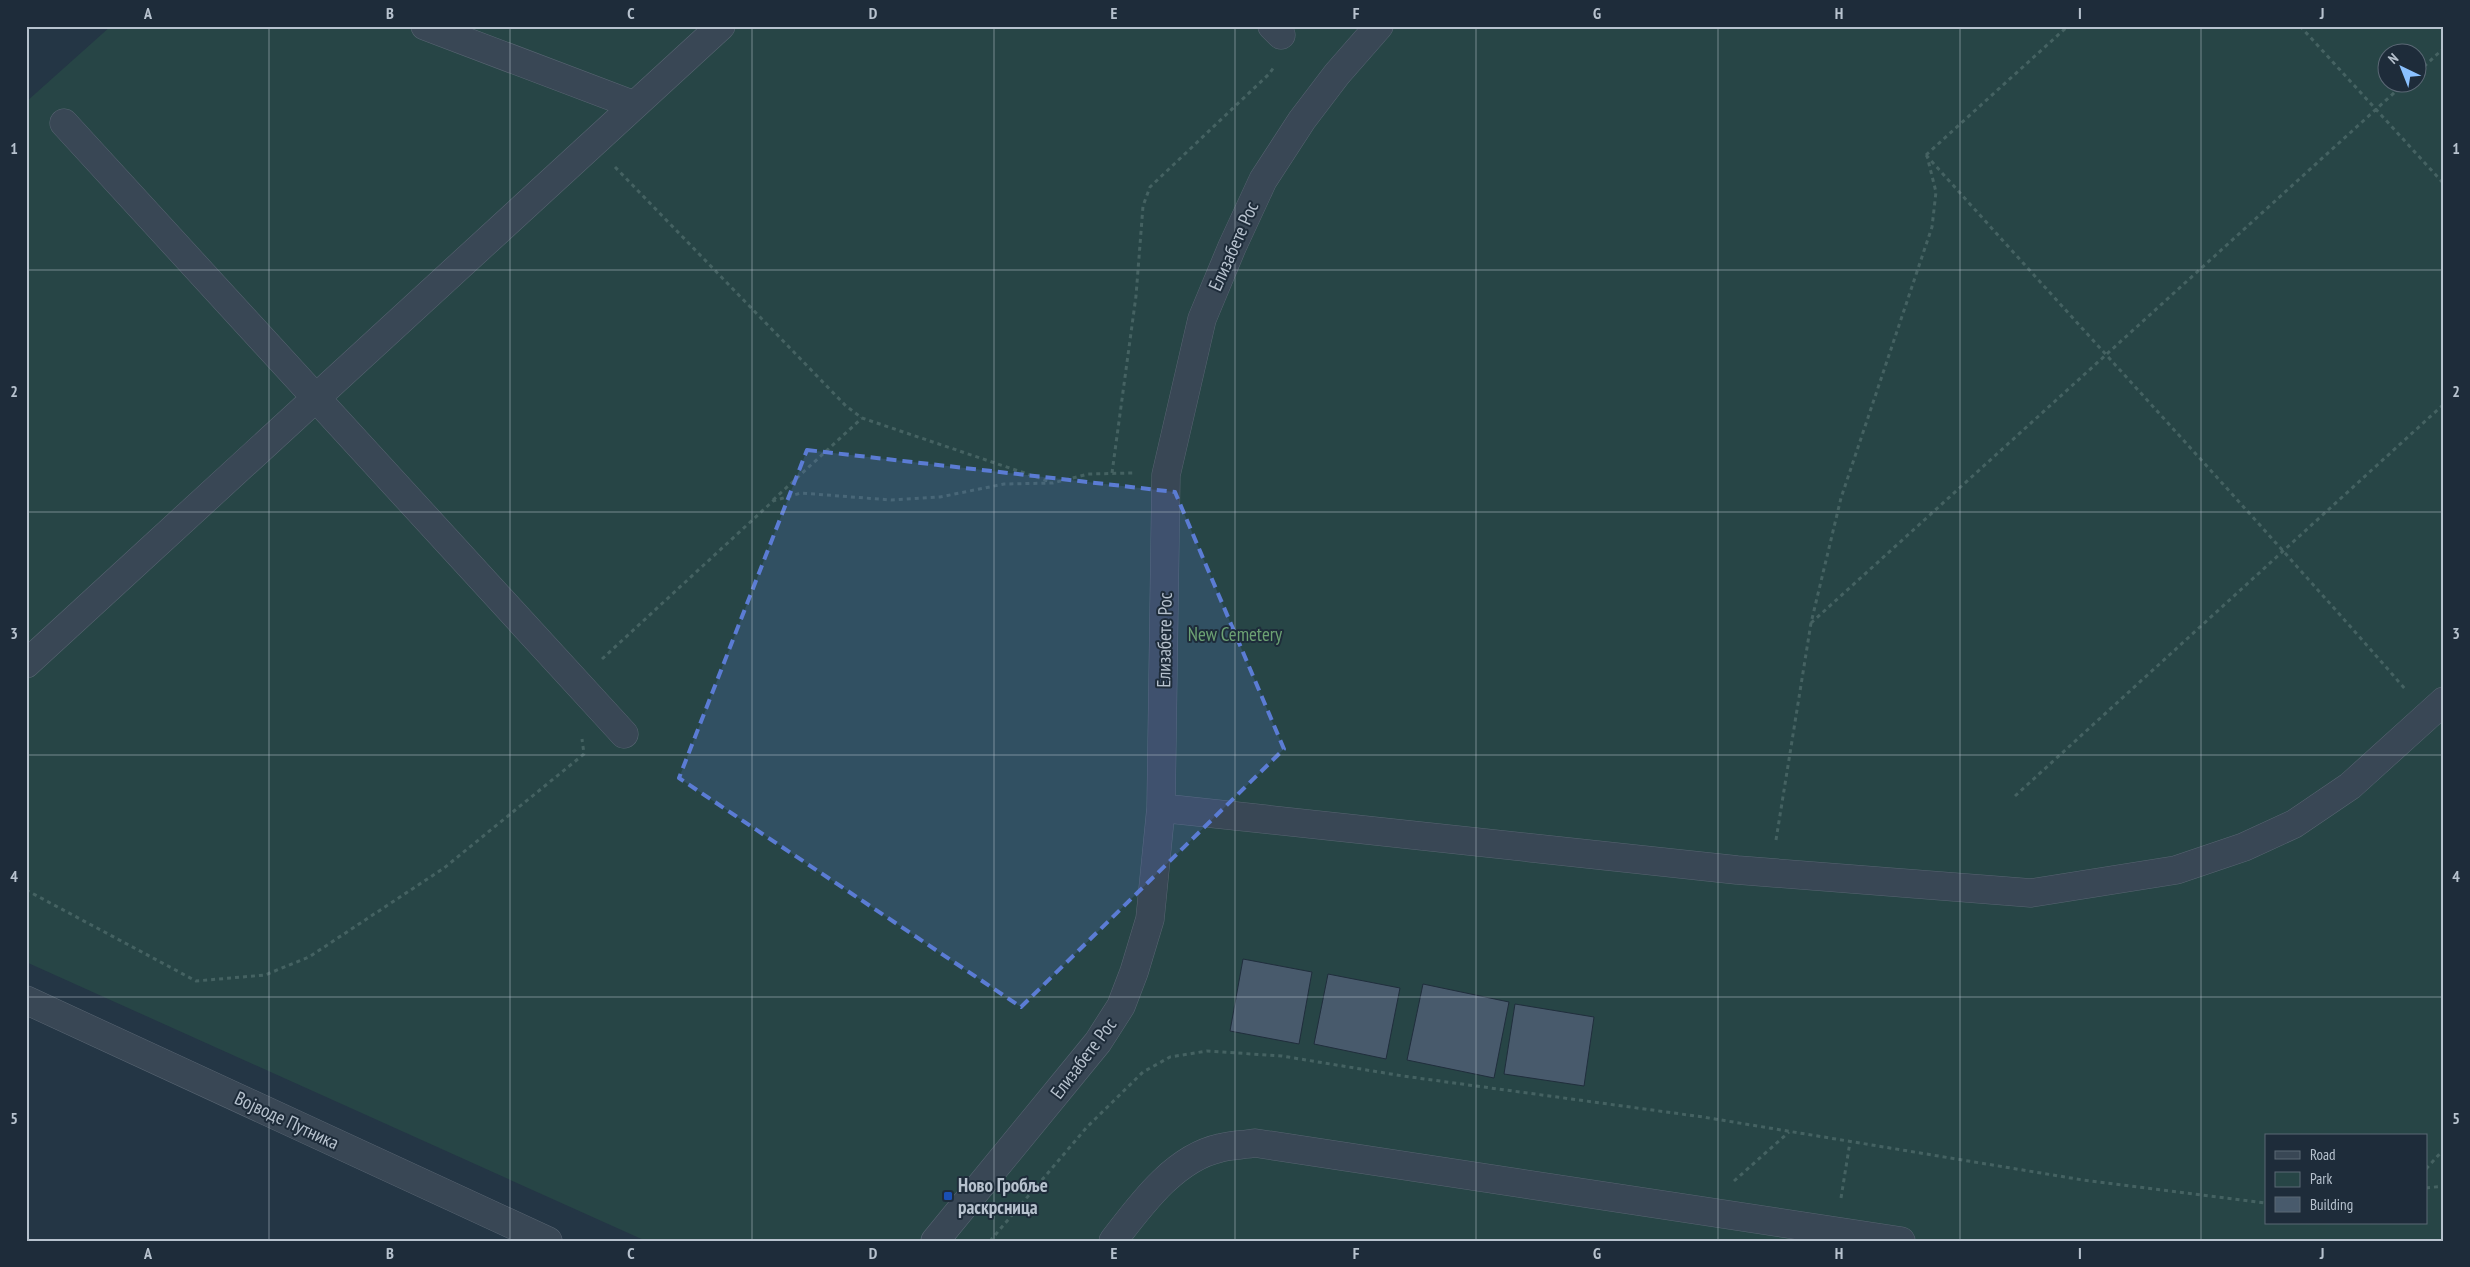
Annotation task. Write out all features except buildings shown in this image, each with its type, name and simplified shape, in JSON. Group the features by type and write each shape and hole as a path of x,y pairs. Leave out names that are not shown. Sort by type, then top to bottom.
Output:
{"street":[{"path":"425,26 634,105"},
{"path":"26,664 721,26"},
{"name":"Елизабете Рос","path":"936,1241 1098,1042 1120,1006 1134,972 1150,919 1161,808 1166,475 1202,318 1263,180 1308,112 1342,67 1379,26"},
{"path":"64,123 624,734"},
{"path":"1161,808 1770,872 2031,893 2176,870 2244,846 2294,824 2350,786 2436,708"},
{"name":"Војводе Путника","path":"26,1000 548,1241"},
{"path":"1113,1241 1159,1184 1188,1163 1218,1148 1255,1143 1901,1241"}],"path":[{"path":"1926,155 2068,26"},
{"path":"2300,26 2444,184"},
{"path":"1112,473 1136,296 1143,206 1150,187 1269,74 1280,56 1277,31"},
{"path":"2428,63 2444,48"},
{"path":"1811,622 2395,92"},
{"path":"592,144 846,406 862,418 1054,482"},
{"path":"1926,155 2106,356 2284,550 2436,708"},
{"path":"1770,872 1811,622 1841,498 1886,371 1932,226 1936,192 1926,155"},
{"path":"2015,796 2444,404"},
{"path":"773,501 862,418"},
{"path":"990,1241 1087,1128 1143,1072 1170,1057 1207,1051 1282,1056 1403,1076 1703,1117 2083,1180 2265,1203"},
{"path":"1701,1211 1790,1132"},
{"path":"1841,1199 1850,1142"},
{"path":"2428,1166 2444,1149"},
{"path":"2428,1188 2444,1186"}],"highlighted area":[{"path":"807,450 1175,492 1284,749 1021,1007 679,778"}],"green space":[{"name":"New Cemetery","path":"111,26 2444,26 2444,1241 646,1241 26,962 26,102"}],"place":[{"name":"Ново Гробље раскрсница","path":"948,1196"}]}
